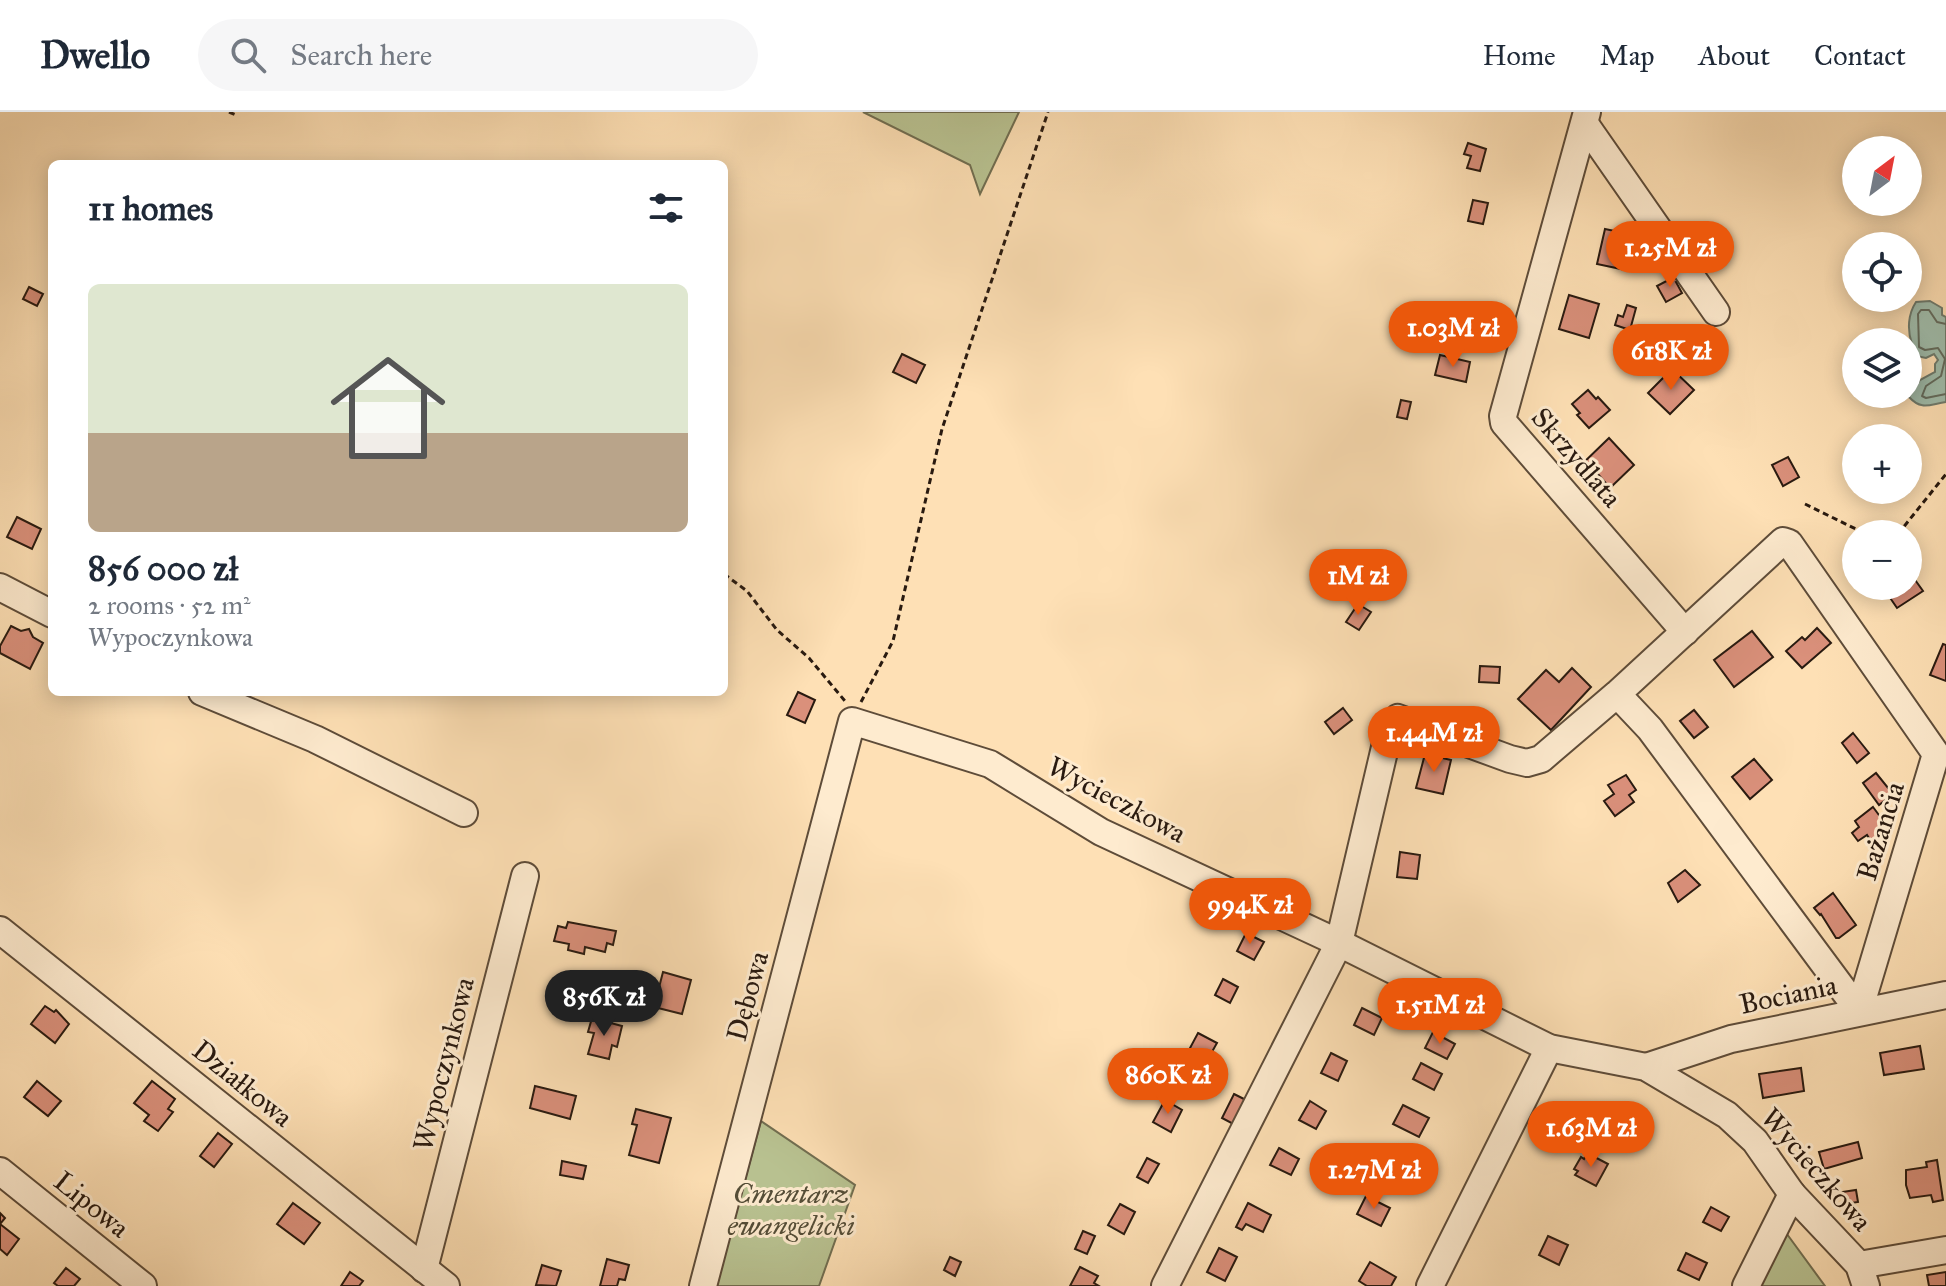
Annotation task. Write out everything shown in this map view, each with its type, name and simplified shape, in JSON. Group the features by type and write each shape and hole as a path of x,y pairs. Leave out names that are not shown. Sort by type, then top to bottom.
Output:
{"street":[{"path":"1586,118 1716,312"},
{"name":"Skrzydlata","path":"1586,118 1503,416 1504,423 1685,632"},
{"name":"Bażancia","path":"1339,943 1390,726 1398,718 1510,759 1527,763 1541,759 1617,694 1783,541 1789,543 1936,754 1859,1011"},
{"path":"0,587 48,612"},
{"path":"1617,694 1650,729 1859,1011"},
{"path":"212,696 315,739 464,813"},
{"name":"Wycieczkowa","path":"854,717 990,764 1101,832 1339,943 1549,1048 1646,1067 1727,1115 1755,1141 1792,1194 1862,1275"},
{"name":"Dębowa","path":"703,1286 854,717"},
{"name":"Wypoczynkowa","path":"424,1269 525,876"},
{"name":"Działkowa","path":"0,930 446,1286"},
{"path":"1165,1286 1339,943"},
{"name":"Bociania","path":"1646,1067 1731,1039 1946,995"},
{"path":"1430,1286 1549,1048"},
{"name":"Lipowa","path":"0,1171 143,1286"},
{"path":"1746,1286 1792,1194"},
{"path":"1862,1275 1946,1250"}],"path":[{"path":"229,112 236,115"},
{"path":"728,577 747,591 777,630 809,658 854,717 893,641 942,429 1048,112"},
{"path":"1909,520 1946,474"},
{"path":"1805,504 1842,522"}],"green space":[{"path":"863,112 1019,112 980,194 970,165"},
{"name":"Cmentarz ewangelicki","path":"761,1121 855,1185 819,1286 716,1286"},
{"path":"1784,1230 1825,1286 1755,1286"}],"water":[{"path":"1930,301 1942,308 1942,315 1946,317 1946,402 1926,406 1922,405 1922,379 1935,372 1938,360 1934,354 1922,357 1922,328 1909,328 1911,312 1922,312 1922,302"}],"building":[{"path":"1468,143 1486,149 1480,171 1467,168 1471,156 1464,154"},
{"path":"1473,200 1488,203 1483,224 1468,221"},
{"path":"1605,229 1629,234 1621,269 1597,264"},
{"path":"1676,276 1682,293 1666,302 1657,286"},
{"path":"29,287 43,294 37,306 23,299"},
{"path":"1569,295 1599,304 1589,338 1559,329"},
{"path":"1627,305 1636,308 1630,330 1615,325 1618,315 1623,317"},
{"path":"1447,314 1470,323 1465,341 1442,334"},
{"path":"902,354 925,365 916,383 893,372"},
{"path":"1440,355 1470,362 1466,382 1435,375"},
{"path":"1672,369 1694,390 1670,414 1648,393"},
{"path":"1588,390 1610,410 1589,428 1572,404"},
{"path":"1401,400 1411,402 1407,419 1397,417"},
{"path":"1609,438 1634,465 1610,488 1597,473 1591,479 1579,467"},
{"path":"1788,457 1799,477 1783,486 1772,465"},
{"path":"17,517 41,529 32,549 7,537"},
{"path":"1892,600 1909,600 1897,608"},
{"path":"1358,604 1371,612 1359,630 1346,622"},
{"path":"11,626 21,631 29,629 33,637 43,643 30,669 0,653 0,646"},
{"path":"1817,628 1831,643 1802,668 1786,651 1802,637 1805,640"},
{"path":"1752,631 1773,657 1734,687 1714,660"},
{"path":"1943,644 1946,645 1946,681 1930,675"},
{"path":"1480,666 1500,667 1499,683 1479,682"},
{"path":"1572,668 1591,687 1551,730 1518,699 1546,670 1559,682"},
{"path":"798,692 815,700 805,723 787,715"},
{"path":"1343,708 1352,720 1334,734 1325,722"},
{"path":"1694,710 1708,727 1694,738 1680,721"},
{"path":"1853,733 1869,753 1857,763 1842,743"},
{"path":"1425,754 1451,760 1443,794 1416,788"},
{"path":"1754,759 1772,780 1750,799 1732,777"},
{"path":"1876,773 1893,794 1879,805 1863,783"},
{"path":"1626,775 1636,790 1629,795 1634,802 1615,816 1604,801 1614,794 1608,785"},
{"path":"1873,807 1890,830 1872,843 1867,835 1858,841 1852,833 1859,827 1855,821"},
{"path":"1400,852 1420,855 1417,879 1397,877"},
{"path":"1685,870 1700,885 1678,902 1668,883"},
{"path":"1833,893 1856,925 1839,938 1814,908"},
{"path":"568,922 616,931 613,945 607,943 605,952 585,947 584,954 568,950 569,944 554,941 558,926 566,928"},
{"path":"1246,933 1264,942 1254,960 1237,951"},
{"path":"663,972 691,980 682,1014 654,1007"},
{"path":"1223,979 1238,987 1230,1003 1215,995"},
{"path":"45,1006 54,1012 56,1010 69,1024 55,1043 31,1024"},
{"path":"1362,1008 1382,1018 1374,1035 1354,1025"},
{"path":"592,1018 622,1026 617,1047 612,1045 609,1059 588,1054 594,1033 588,1032"},
{"path":"1433,1032 1455,1044 1447,1059 1425,1048"},
{"path":"1198,1033 1217,1043 1200,1073 1182,1063"},
{"path":"1920,1046 1924,1069 1884,1075 1880,1053"},
{"path":"1331,1053 1347,1061 1338,1081 1321,1073"},
{"path":"1421,1063 1442,1074 1434,1090 1413,1079"},
{"path":"1801,1068 1804,1091 1763,1098 1759,1074"},
{"path":"37,1081 61,1101 48,1116 24,1097"},
{"path":"152,1081 175,1099 168,1109 173,1112 158,1131 144,1121 149,1115 134,1103"},
{"path":"535,1086 576,1096 570,1119 530,1108"},
{"path":"1234,1094 1250,1102 1237,1126 1222,1118"},
{"path":"1165,1100 1182,1110 1171,1132 1153,1122"},
{"path":"1310,1101 1326,1111 1316,1129 1299,1120"},
{"path":"1403,1105 1429,1118 1419,1137 1393,1124"},
{"path":"1615,1106 1632,1114 1623,1133 1605,1125"},
{"path":"636,1109 671,1118 659,1163 629,1155 637,1125 632,1124"},
{"path":"218,1133 232,1144 214,1167 200,1156"},
{"path":"1858,1142 1862,1158 1824,1169 1819,1152"},
{"path":"1279,1148 1299,1159 1291,1175 1270,1165"},
{"path":"1587,1153 1608,1164 1596,1186 1575,1175 1578,1171 1574,1169"},
{"path":"1147,1158 1159,1164 1148,1183 1137,1177"},
{"path":"1937,1160 1943,1200 1933,1202 1931,1195 1910,1198 1906,1170 1927,1167 1926,1162"},
{"path":"562,1161 586,1166 583,1179 560,1175"},
{"path":"1856,1190 1858,1202 1844,1204 1842,1192"},
{"path":"1366,1196 1390,1208 1381,1226 1357,1214"},
{"path":"293,1203 320,1223 304,1244 277,1224"},
{"path":"1248,1203 1271,1215 1263,1232 1246,1224 1242,1230 1236,1227"},
{"path":"1120,1204 1135,1212 1124,1234 1108,1225"},
{"path":"1711,1207 1729,1217 1721,1231 1703,1222"},
{"path":"0,1224 19,1239 7,1255 0,1249"},
{"path":"1083,1231 1095,1236 1087,1254 1075,1249"},
{"path":"1548,1236 1568,1245 1559,1265 1539,1255"},
{"path":"1219,1248 1237,1257 1225,1281 1207,1272"},
{"path":"1686,1253 1707,1263 1699,1280 1678,1270"},
{"path":"950,1257 961,1262 955,1276 944,1270"},
{"path":"607,1259 629,1265 625,1280 619,1279 617,1286 600,1286"},
{"path":"1370,1262 1396,1277 1391,1286 1367,1286 1359,1281"},
{"path":"542,1265 561,1271 556,1286 536,1285"},
{"path":"1080,1267 1098,1276 1094,1283 1099,1286 1070,1286"},
{"path":"66,1268 80,1279 74,1286 58,1286 54,1283"},
{"path":"350,1272 363,1281 359,1286 341,1286"},
{"path":"1946,1272 1946,1286 1929,1286 1927,1275"}]}
